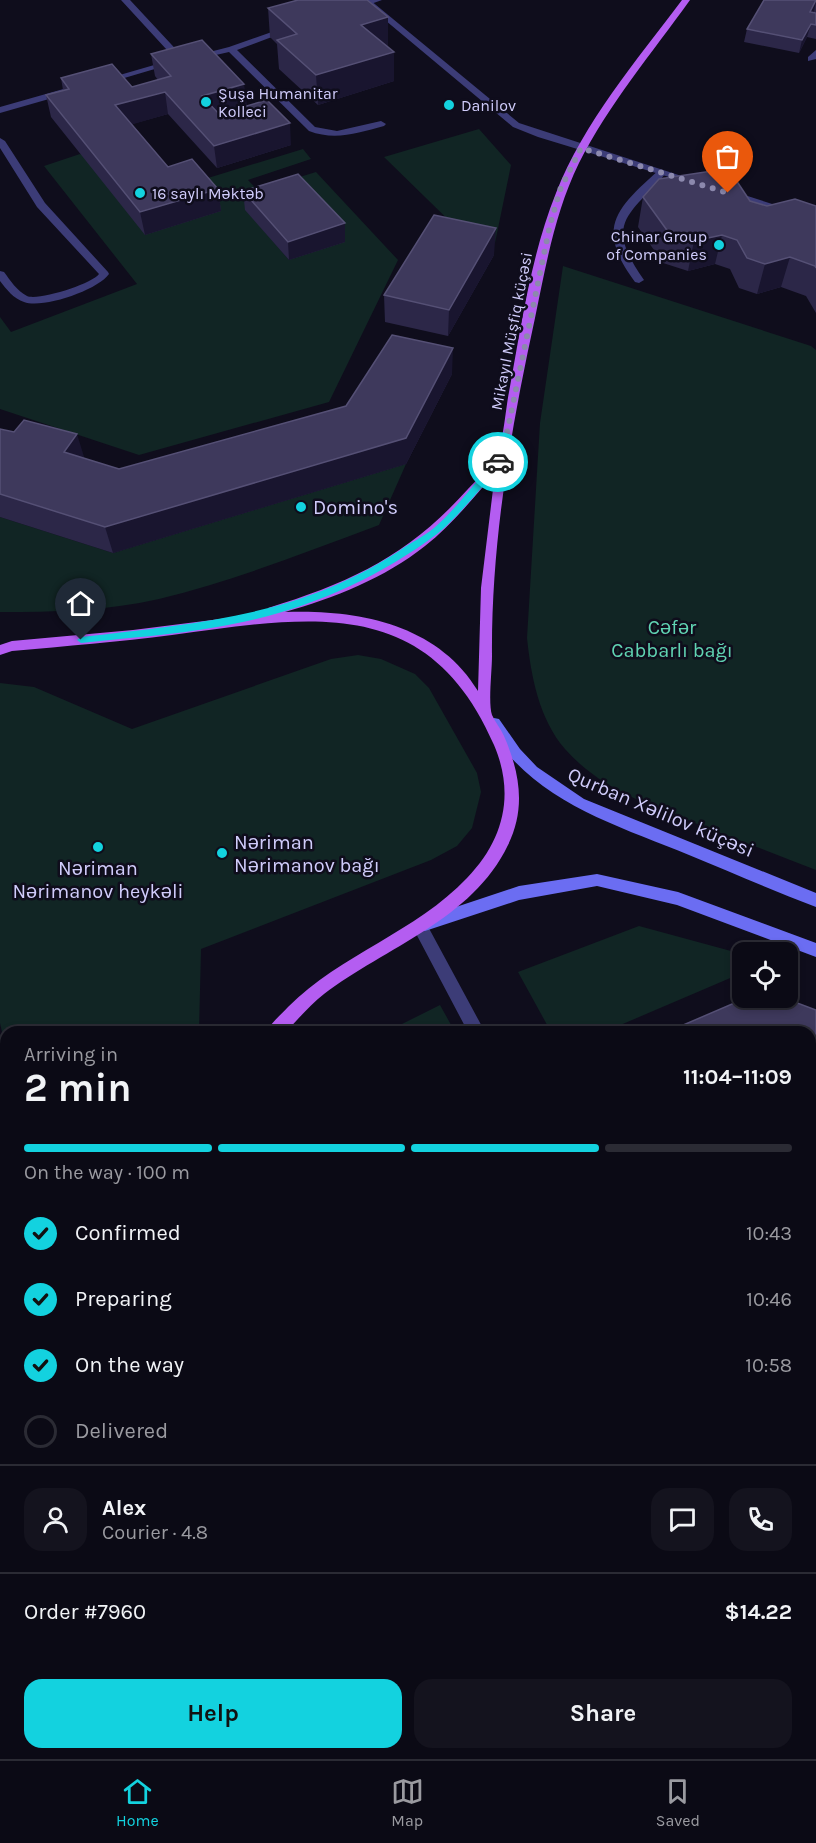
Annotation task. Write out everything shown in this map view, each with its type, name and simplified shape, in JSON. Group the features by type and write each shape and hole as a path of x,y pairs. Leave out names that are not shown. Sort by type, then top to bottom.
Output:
{"main road":[{"name":"Mikayıl Müşfiq küçəsi","path":"485,710 485,597 502,457 550,225 560,190 581,148 686,0"},
{"path":"218,624 301,603 377,569 436,530 502,457"},
{"path":"4,647 127,636 218,624 332,615 378,623 411,637 441,658 466,684 485,710 513,774 511,817 503,840 476,881 420,926 320,989 280,1026"},
{"name":"Qurban Xəlilov küçəsi","path":"485,710 515,753 532,771 563,794 603,814 816,900"},
{"path":"420,926 519,893 597,880 678,899 816,950"}],"street":[{"path":"125,0 181,60"},
{"path":"346,10 370,1 505,118 528,130 706,186"},
{"path":"90,85 231,49 303,25"},
{"path":"231,49 312,129 323,134 340,134 381,124"},
{"path":"0,110 79,88"},
{"path":"0,141 41,205 104,274 99,281 42,300 29,301 0,274"},
{"path":"639,280 618,251 616,237 619,221 635,196 662,172"},
{"path":"717,190 816,221"},
{"path":"420,926 474,1026"}],"green space":[{"path":"479,129 511,165 495,243 469,240 384,157"},
{"path":"303,149 311,159 248,180 269,202 246,210 289,260 290,180 316,172 398,260 329,402 139,455 0,409 0,317 11,332 137,284 44,166 80,154 195,182"},
{"name":"Cəfər Cabbarlı bağı","path":"563,266 811,346 816,350 816,870 664,811 611,786 595,776 565,749 543,711 534,682 527,638 540,423"},
{"path":"406,464 379,525 297,556 215,584 139,603 80,610 0,612 0,517 113,553"},
{"name":"Nəriman Nərimanov bağı","path":"358,655 381,659 415,674 429,688 477,773 481,792 472,828 457,846 431,860 201,949 199,1026 1,1026 0,683 34,687 132,729 331,659"},
{"path":"639,926 732,951 732,977 618,1026 548,1026 518,972"},
{"path":"440,1005 452,1026 398,1026"}],"building":[{"path":"298,0 367,0 388,17 361,25 394,52 316,75 277,40 297,34 268,8"},
{"path":"764,0 816,0 810,12 816,13 816,25 811,24 802,40 747,29"},
{"path":"202,40 244,84 202,96 219,114 267,100 290,123 214,146 165,92 115,105 168,167 192,159 218,189 140,212 46,95 69,89 61,78 112,64 132,87 171,76 151,54"},
{"path":"712,171 734,177 750,201 767,206 795,199 816,206 816,268 790,257 765,264 747,258 737,240 722,235 694,241 669,233 643,197 659,179"},
{"path":"298,174 345,223 288,242 243,191"},
{"path":"434,215 496,228 449,310 384,295"},
{"path":"392,335 453,348 406,438 105,527 0,494 0,429 14,432 24,420 77,434 64,452 119,469 346,406"},
{"path":"798,1003 816,1010 816,1026 681,1026 732,1004 732,1008 798,1008"}],"way so far":[{"path":"498,462 502,457 550,225 560,190 581,148 728,193"}],"place":[{"name":"Şuşa Humanitar Kolleci","path":"206,102"},
{"name":"Danilov","path":"449,105"},
{"name":"16 saylı Məktəb","path":"140,193"},
{"name":"Chinar Group of Companies","path":"719,245"},
{"name":"Domino's","path":"301,507"},
{"name":"Nəriman Nərimanov heykəli","path":"98,847"},
{"name":"Nəriman Nərimanov bağı","path":"222,853"}],"route":[{"path":"81,640 218,624 265,614 340,588 377,569 436,530 498,462"}]}
